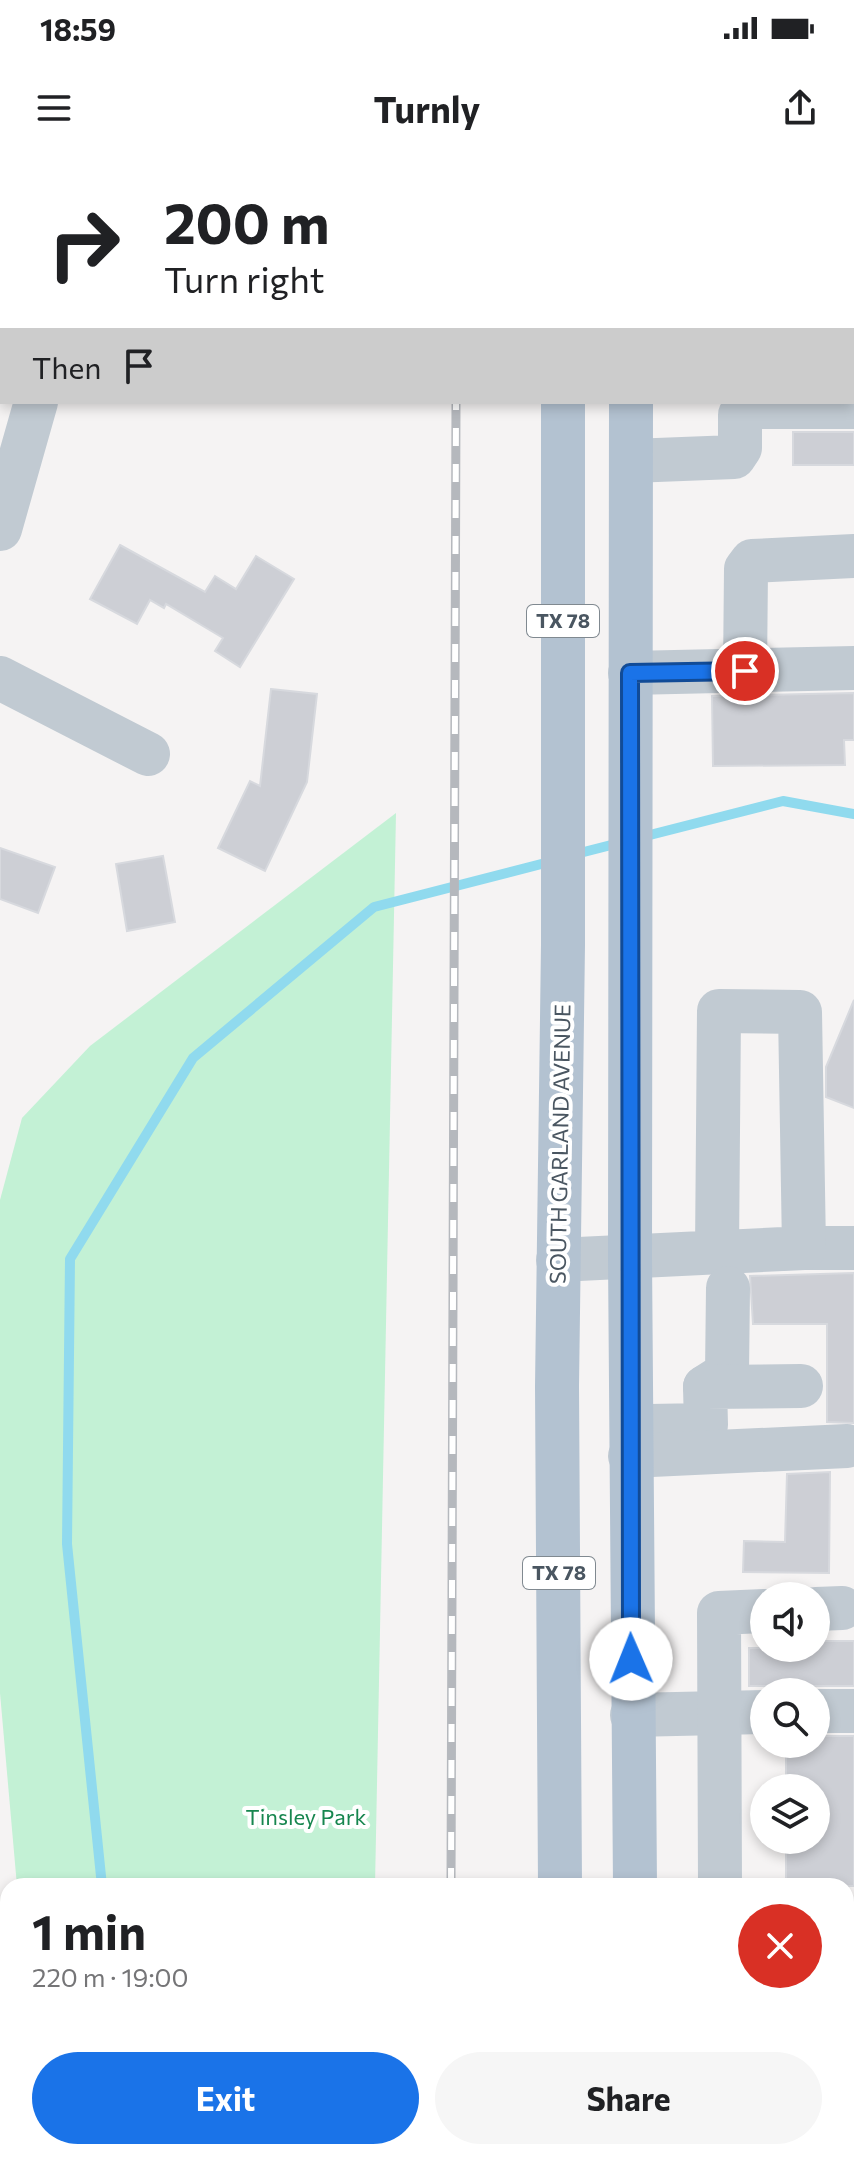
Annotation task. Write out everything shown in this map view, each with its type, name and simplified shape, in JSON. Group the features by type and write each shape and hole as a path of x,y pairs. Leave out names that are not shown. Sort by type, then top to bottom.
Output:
{"main road":[{"name":"SOUTH GARLAND AVENUE","path":"560,1878 558,1260 563,860 563,404"},
{"name":"TX 78","path":"631,404 630,1441 635,1878"}],"street":[{"path":"0,529 35,404"},
{"path":"631,461 734,457 740,448 740,415 750,407 854,407"},
{"path":"745,671 746,569 752,561 854,556"},
{"path":"630,673 854,668"},
{"path":"0,678 148,754"},
{"path":"705,1387 727,1373 719,1011 800,1012 804,1248"},
{"path":"558,1260 630,1258 723,1270 804,1248 854,1248"},
{"path":"705,1387 801,1386"},
{"path":"630,1441 706,1425 705,1387"},
{"path":"630,1441 847,1446"},
{"path":"720,1878 719,1613 750,1612"},
{"path":"830,1711 854,1711"},
{"path":"632,1715 750,1712"}],"green space":[{"name":"Tinsley Park","path":"396,813 375,1878 16,1878 0,1693 0,1200 22,1118 90,1046"}],"building":[{"path":"793,432 854,432 854,465 793,465"},
{"path":"120,545 205,592 215,576 236,589 256,556 294,579 240,667 215,651 223,638 166,604 164,608 150,600 137,624 90,599"},
{"path":"271,689 317,694 307,782 265,871 218,848 250,781 260,786"},
{"path":"854,693 854,740 844,740 845,765 713,766 712,696"},
{"path":"0,848 55,867 38,913 0,899"},
{"path":"163,856 175,922 127,931 116,864"},
{"path":"854,1000 854,1108 826,1097 826,1067"},
{"path":"854,1273 854,1423 827,1422 827,1324 753,1324 750,1276"},
{"path":"830,1472 829,1573 743,1572 744,1541 785,1542 787,1474"},
{"path":"830,1641 854,1641 854,1686 830,1686 830,1678 750,1678 749,1686 749,1648 750,1662 830,1662"},
{"path":"830,1736 854,1736 854,1878 786,1878 786,1854 830,1854 830,1774 786,1774 786,1758 830,1758"}],"waterway":[{"path":"642,837 783,801 854,814"},
{"path":"572,855 619,843"},
{"path":"101,1878 67,1544 70,1259 193,1058 374,907 553,861"}],"railway":[{"path":"451,1878 456,404"}],"route":[{"path":"631,1659 630,673 745,671"}]}
